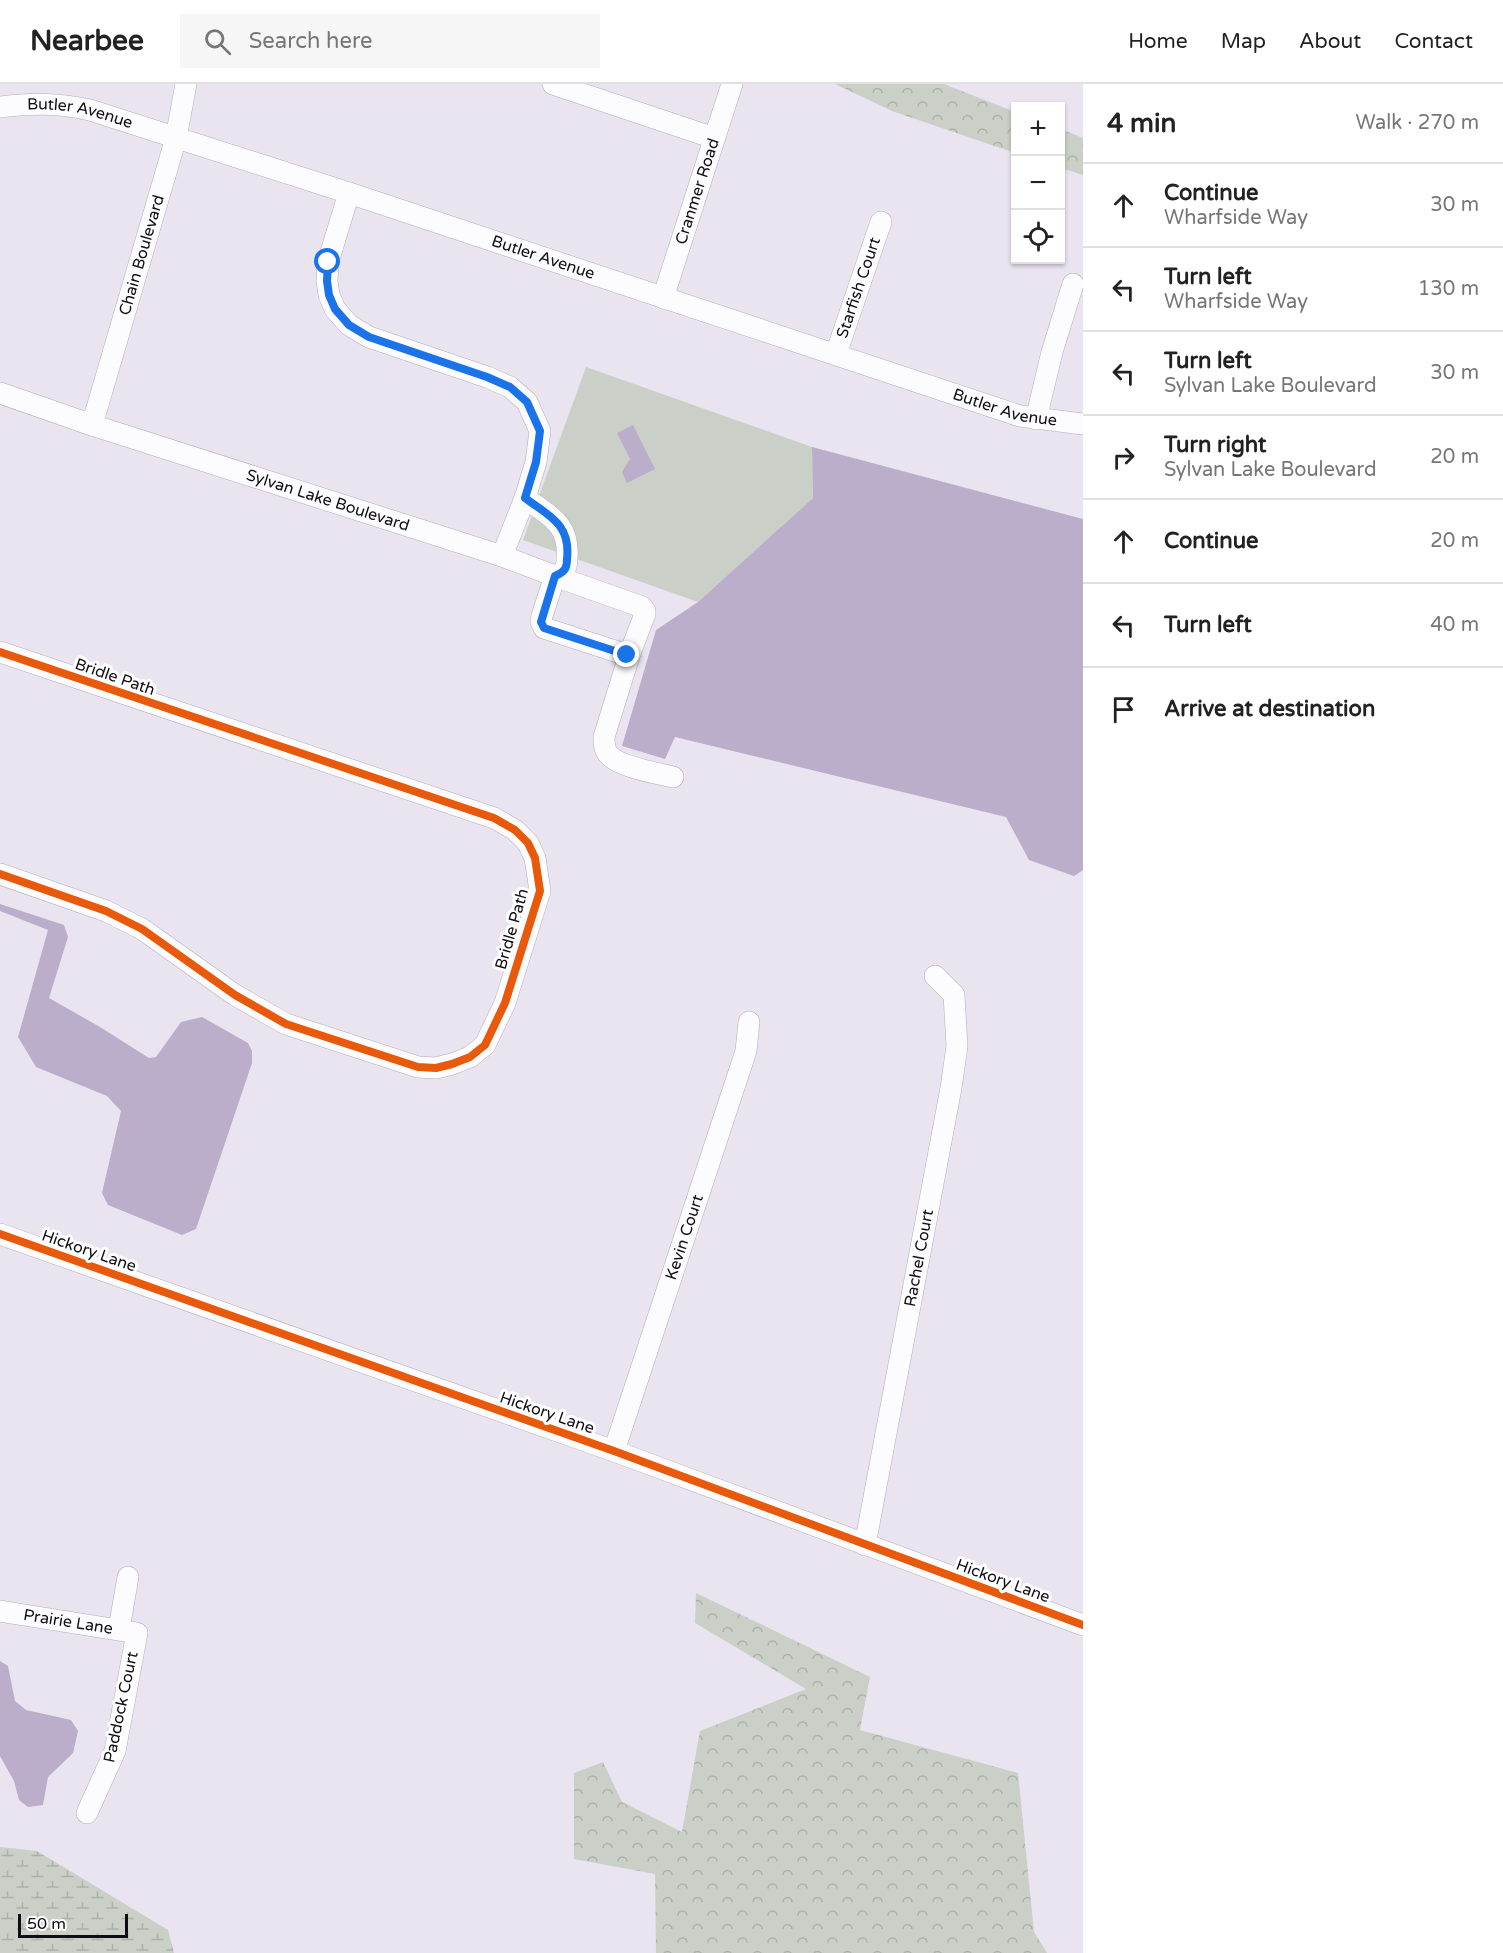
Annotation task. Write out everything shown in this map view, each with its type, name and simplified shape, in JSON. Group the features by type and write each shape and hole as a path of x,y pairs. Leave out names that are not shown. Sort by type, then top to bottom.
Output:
{"street":[{"name":"Chain Boulevard","path":"92,425 176,138 186,84"},
{"path":"553,84 714,138"},
{"name":"Cranmer Road","path":"663,298 732,84"},
{"name":"Butler Avenue","path":"0,107 33,103 69,105 90,110 349,193 1020,416 1083,424"},
{"path":"349,193 328,262 329,295 335,309 349,325 369,337 510,387 527,402 540,431 536,462 525,498 502,556"},
{"name":"Starfish Court","path":"836,354 881,222"},
{"path":"1036,419 1052,352 1073,284"},
{"name":"Sylvan Lake Boulevard","path":"0,393 92,425 502,556 642,607 645,614 630,653"},
{"path":"525,498 557,521 568,540 567,567 555,576 542,616 541,622 544,628 624,654 630,653 604,736 603,743 608,755 622,762 673,777"},
{"name":"Bridle Path","path":"0,652 494,818 516,830 528,843 535,858 540,891 505,1003 485,1045 470,1057 436,1068 418,1067 286,1024 235,994 142,929 106,911 0,874"},
{"name":"Rachel Court","path":"865,1545 951,1089 957,1046 954,995 935,976"},
{"name":"Kevin Court","path":"614,1451 746,1051 749,1022"},
{"name":"Hickory Lane","path":"0,1234 614,1451 1083,1625"},
{"name":"Paddock Court","path":"87,1813 115,1751 128,1631 128,1577"},
{"name":"Prairie Lane","path":"0,1611 128,1631"}],"green space":[{"path":"835,84 944,84 1011,110 1011,152 892,111"},
{"path":"1065,131 1083,138 1083,175 1065,169"},
{"path":"586,367 812,447 813,498 698,602 523,540"},
{"path":"696,1593 870,1677 860,1730 1018,1773 1034,1932 1047,1953 656,1953 655,1874 574,1859 574,1773 603,1762 622,1802 682,1832 700,1731 806,1689 695,1623"},
{"path":"0,1847 37,1851 168,1930 174,1953 0,1953"}],"shaded area":[{"path":"633,425 655,469 627,483 622,472 630,459 617,433"},
{"path":"812,447 1083,519 1083,870 1074,876 1029,860 1006,817 675,737 665,759 622,746 656,630 698,602 813,498"},
{"path":"0,904 64,925 68,937 49,998 149,1058 156,1057 181,1022 202,1017 248,1043 252,1051 252,1063 196,1229 182,1235 108,1205 102,1193 121,1111 107,1096 36,1067 18,1037 48,930 0,911"},
{"path":"0,1661 8,1666 15,1701 26,1710 71,1720 78,1731 73,1753 48,1777 43,1805 28,1807 19,1800 14,1781 0,1756"}],"cycle path":[{"path":"0,652 494,818 515,830 528,843 535,858 540,891 505,1003 485,1045 470,1057 436,1068 418,1067 286,1024 235,995 142,929 106,911 0,874"},
{"path":"0,1234 614,1451 1083,1625"}],"route":[{"path":"328,262 329,295 335,309 349,325 369,337 487,377 510,387 527,402 540,431 536,462 525,498 557,521 568,540 567,567 555,576 541,622 544,628 627,655"}]}
